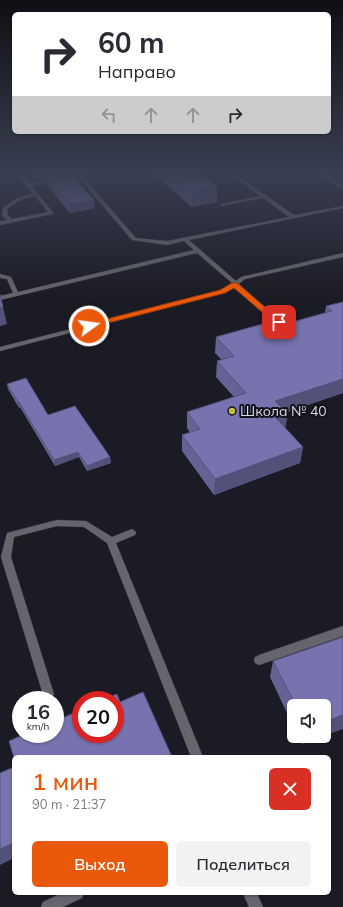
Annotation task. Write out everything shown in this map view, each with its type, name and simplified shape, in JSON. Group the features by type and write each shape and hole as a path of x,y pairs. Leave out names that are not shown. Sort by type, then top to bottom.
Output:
{"lane":[{"path":"5,213 11,221"},
{"path":"0,223 49,213"},
{"path":"112,213 134,239 167,243 311,213"},
{"path":"288,213 293,217"},
{"path":"185,239 279,322"},
{"path":"0,298 197,251"},
{"path":"0,349 223,292 243,278 343,255"},
{"path":"0,276 9,278 16,294"},
{"path":"47,691 6,557 10,535 57,523 86,524 111,541 195,755"},
{"path":"111,541 132,533"},
{"path":"260,660 343,631"},
{"path":"48,907 73,895"},
{"path":"251,895 256,907"}],"building":[{"path":"0,294 3,307 0,308"},
{"path":"343,302 343,379 275,401 288,414 276,418 303,447 215,479 182,435 200,429 187,412 246,393 217,361 234,356 216,337 284,318 289,323 332,311 326,306"},
{"path":"26,378 48,415 75,406 110,457 87,466 78,452 54,460 7,384"},
{"path":"343,637 343,715 331,719 331,699 292,699 273,661"},
{"path":"143,692 171,755 13,755 9,741 12,740 12,743 64,743 64,717 72,714 72,743 124,743 124,700"},
{"path":"12,768 12,844 0,849 0,773"}],"place":[{"name":"Школа № 40","path":"232,411"}],"route":[{"path":"89,326 223,292 235,284 279,322"}]}
